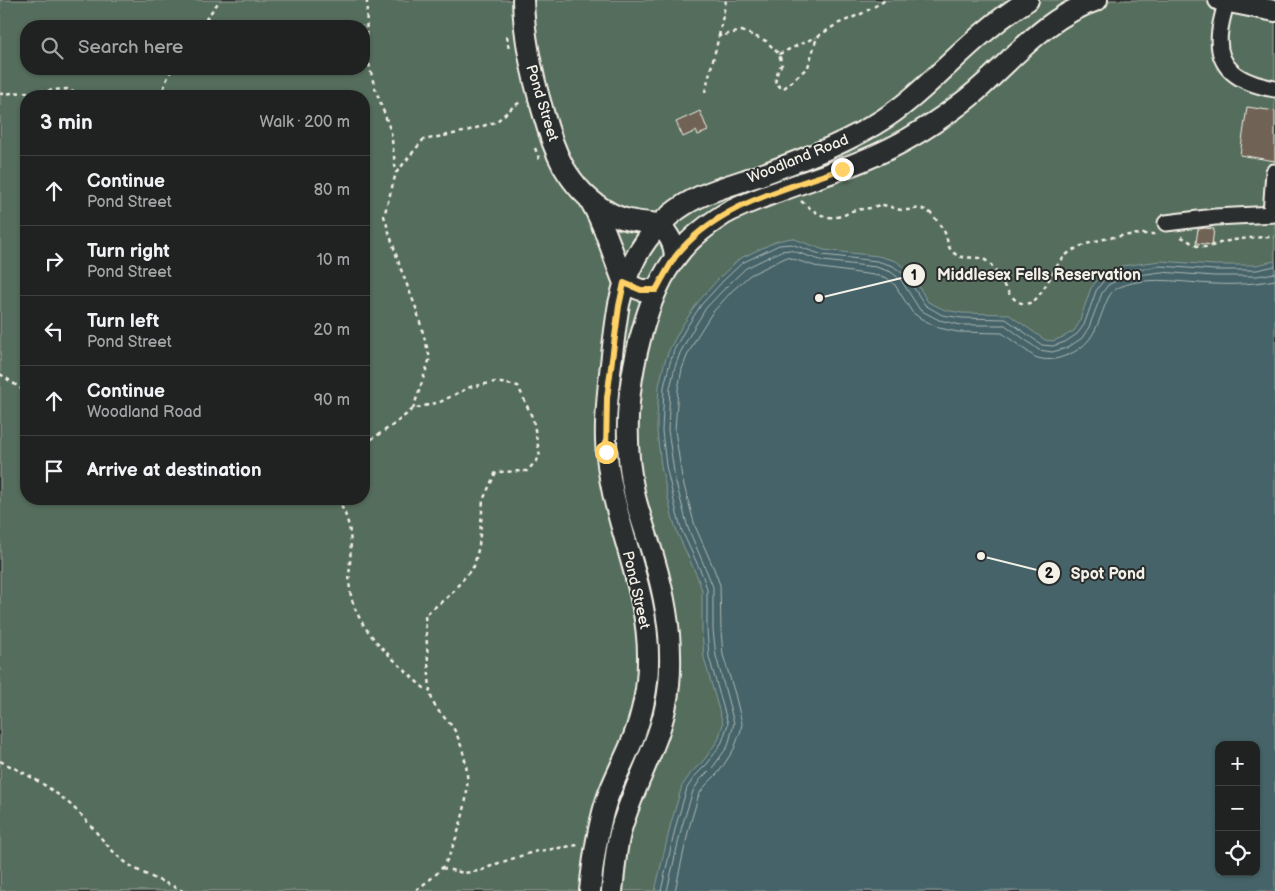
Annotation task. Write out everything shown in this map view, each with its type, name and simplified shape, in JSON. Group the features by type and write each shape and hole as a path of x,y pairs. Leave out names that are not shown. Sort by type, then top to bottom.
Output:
{"main road":[{"name":"Pond Street","path":"523,0 528,56 546,121 563,164 597,211 624,283 619,306 607,398 606,452 614,501 642,602 647,634 648,665 646,691 638,724 606,801 596,842 590,891"},
{"name":"Woodland Road","path":"624,283 647,238 660,224 680,208 700,196 822,152 878,123 926,87 1006,14 1028,0"},
{"name":"Woodland Road","path":"675,258 700,232 746,203 861,162 900,144 924,130 968,98 1044,29 1072,10 1097,0"},
{"path":"1224,0 1275,11"},
{"name":"Pond Street","path":"587,196 614,216 638,222 660,224"},
{"path":"660,224 674,244 675,258"},
{"name":"Pond Street","path":"612,891 623,820 656,739 665,709 669,682 669,637 664,602 654,559 635,497 629,462 628,411 632,376 641,337 656,290 675,258"},
{"path":"624,283 641,290 656,290"}],"lane":[{"path":"1224,0 1220,32 1220,53 1224,63 1227,68 1245,80 1259,86 1275,89"},
{"path":"1163,228 1215,218 1273,214 1274,172"}],"path":[{"path":"206,20 220,0"},
{"path":"366,0 366,20"},
{"path":"705,92 726,0"},
{"path":"779,54 817,37 837,24 886,0"},
{"path":"719,36 742,31 766,41 779,54 782,64 778,70 775,83 782,89 808,67 817,37"},
{"path":"370,68 391,132 396,173 384,216 400,267 416,308 430,358 413,409"},
{"path":"163,90 169,75"},
{"path":"54,90 69,90"},
{"path":"0,94 20,93"},
{"path":"396,173 423,140 463,132 496,122 524,100"},
{"path":"791,186 802,202 817,213 831,218 880,205 901,210 920,208 925,210 932,214 940,224 950,249 955,254 962,257 980,257 989,262 1010,294 1025,303 1030,303 1038,298 1063,258 1070,251 1091,242 1163,228"},
{"path":"1179,236 1195,246 1205,248 1225,241 1275,237"},
{"path":"0,374 20,388"},
{"path":"370,440 413,409 440,402 470,387 495,382 518,386 533,419 540,457 527,471 496,472 483,500 479,546 474,566 450,595 425,615 430,691 434,705 454,728 464,752 468,778 467,799 452,848 442,868 414,891"},
{"path":"340,505 349,524 351,536 349,586 352,602 363,625 379,644 424,688 430,691"},
{"path":"0,760 42,782 79,812 126,863 144,874 183,891"},
{"path":"442,868 464,873 480,871 534,852 596,842"}],"green space":[{"path":"0,0 1275,0 1275,891 0,891"}],"water":[{"path":"792,238 824,250 878,256 896,261 910,272 928,302 945,310 962,313 1008,314 1045,340 1053,341 1074,331 1079,323 1091,288 1105,273 1121,266 1161,261 1214,265 1256,265 1275,261 1275,891 655,891 682,786 718,740 723,724 704,658 702,590 677,532 661,466 657,431 659,386 670,348 682,326 698,302 739,259 777,241"}],"building":[{"path":"1247,107 1275,111 1275,161 1240,155"},
{"path":"700,111 708,131 698,135 696,131 683,137 676,122"},
{"path":"1198,229 1214,229 1212,245 1196,243"}],"place":[{"name":"Middlesex Fells Reservation","path":"819,298"},
{"name":"Spot Pond","path":"981,556"}],"route":[{"path":"606,452 607,398 619,306 624,283 641,290 656,290 668,267 681,250 700,232 718,219 746,203 842,169"}]}
